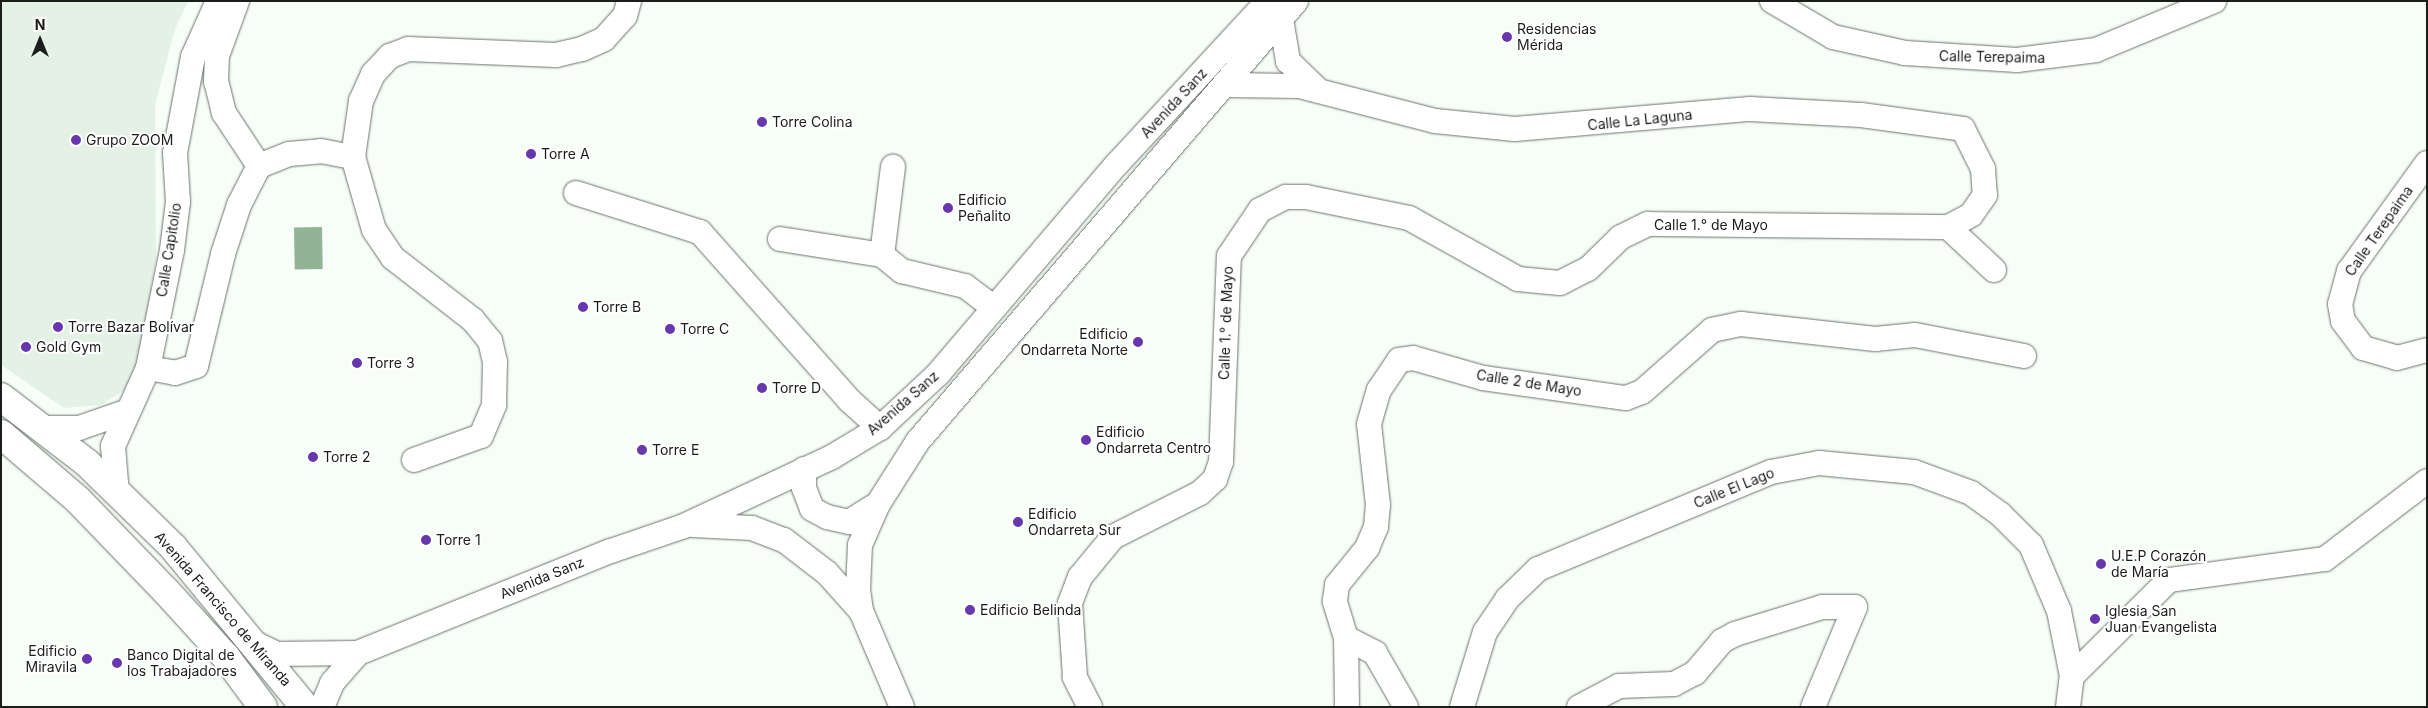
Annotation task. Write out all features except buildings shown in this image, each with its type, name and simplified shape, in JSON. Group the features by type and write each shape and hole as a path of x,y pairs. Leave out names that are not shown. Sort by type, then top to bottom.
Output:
{"main road":[{"name":"Avenida Francisco de Miranda","path":"1,398 42,428 117,494 173,547 246,640 305,707"},
{"path":"1,434 78,500 165,590 226,657 263,707"}],"street":[{"name":"Calle Capitolio","path":"117,494 113,446 148,368 172,250 178,202 174,153 189,76 218,1"},
{"path":"236,1 217,56 216,82 224,113 259,166"},
{"path":"414,460 481,436 494,405 495,362 490,341 473,320 388,251 360,195 353,157 362,102 373,74 390,56 408,49 556,55 573,51 604,39 624,16 629,1"},
{"name":"Avenida Sanz","path":"358,653 610,551 684,526 804,469 880,428 938,374 1117,164 1275,10 1296,1"},
{"name":"Calle Terepaima","path":"1772,1 1833,37 1905,54 2018,60 2096,50 2214,1"},
{"name":"Avenida Sanz","path":"861,611 860,545 878,504 918,441 1227,85 1275,10"},
{"name":"Calle La Laguna","path":"1275,10 1288,61 1320,92"},
{"name":"Calle La Laguna","path":"1227,85 1274,84 1320,92 1435,122 1515,129 1750,110 1861,115 1963,128 1983,168 1984,195 1971,215 1948,227"},
{"path":"148,368 176,373 196,366 223,254 239,204 259,166 289,154 313,152 353,157"},
{"name":"Calle Terepaima","path":"2427,163 2349,271 2340,304 2343,321 2363,348 2397,358 2427,350"},
{"path":"882,255 893,167"},
{"path":"576,193 700,232 849,400 880,428"},
{"name":"Calle 1.° de Mayo","path":"1090,707 1075,677 1070,603 1085,570 1113,537 1200,493 1215,479 1221,462 1229,256 1260,210 1286,197 1306,197 1409,218 1518,279 1560,283 1588,269 1621,237 1648,224 1948,227"},
{"path":"1948,227 1994,270"},
{"path":"780,239 882,255 902,271 965,286 994,308"},
{"name":"Calle 2 de Mayo","path":"1346,638 1334,601 1337,585 1366,548 1376,527 1378,505 1369,424 1379,390 1399,360 1413,358 1483,378 1626,398 1642,392 1712,330 1741,324 1875,339 1916,335 2024,356"},
{"path":"42,428 79,428 128,411"},
{"name":"Calle El Lago","path":"1462,707 1485,632 1506,599 1538,569 1771,472 1819,463 1914,472 1970,493 2000,514 2031,545 2060,612 2072,676 2068,707"},
{"path":"804,469 804,488 812,509 827,517 849,522 878,504"},
{"path":"2072,676 2169,580 2325,559 2427,481"},
{"path":"684,526 736,525 768,532 818,564 861,611 902,707"},
{"path":"1579,707 1619,686 1674,684 1695,673 1722,641 1735,634 1822,607 1855,607 1813,707"},
{"path":"1347,707 1346,638 1375,653 1406,707"},
{"path":"246,640 277,654 358,653"},
{"path":"322,707 332,682 358,653"}],"shaded area":[{"path":"1,1 188,1 175,29 155,105 156,258 141,351 126,389 101,405 64,408 1,365"},
{"path":"294,227 322,227 323,269 295,269"}],"place":[{"name":"Residencias Mérida","path":"1507,37"},
{"name":"Torre Colina","path":"762,122"},
{"name":"Grupo ZOOM","path":"76,140"},
{"name":"Torre A","path":"531,154"},
{"name":"Edificio Peñalito","path":"948,208"},
{"name":"Torre B","path":"583,307"},
{"name":"Torre Bazar Bolívar","path":"58,327"},
{"name":"Torre C","path":"670,329"},
{"name":"Edificio Ondarreta Norte","path":"1138,342"},
{"name":"Gold Gym","path":"26,347"},
{"name":"Torre 3","path":"357,363"},
{"name":"Torre D","path":"762,388"},
{"name":"Edificio Ondarreta Centro","path":"1086,440"},
{"name":"Torre E","path":"642,450"},
{"name":"Torre 2","path":"313,457"},
{"name":"Edificio Ondarreta Sur","path":"1018,522"},
{"name":"Torre 1","path":"426,540"},
{"name":"U.E.P Corazón de María","path":"2101,564"},
{"name":"Edificio Belinda","path":"970,610"},
{"name":"Iglesia San Juan Evangelista","path":"2095,619"},
{"name":"Edificio Miravila","path":"87,659"},
{"name":"Banco Digital de los Trabajadores","path":"117,663"}]}
